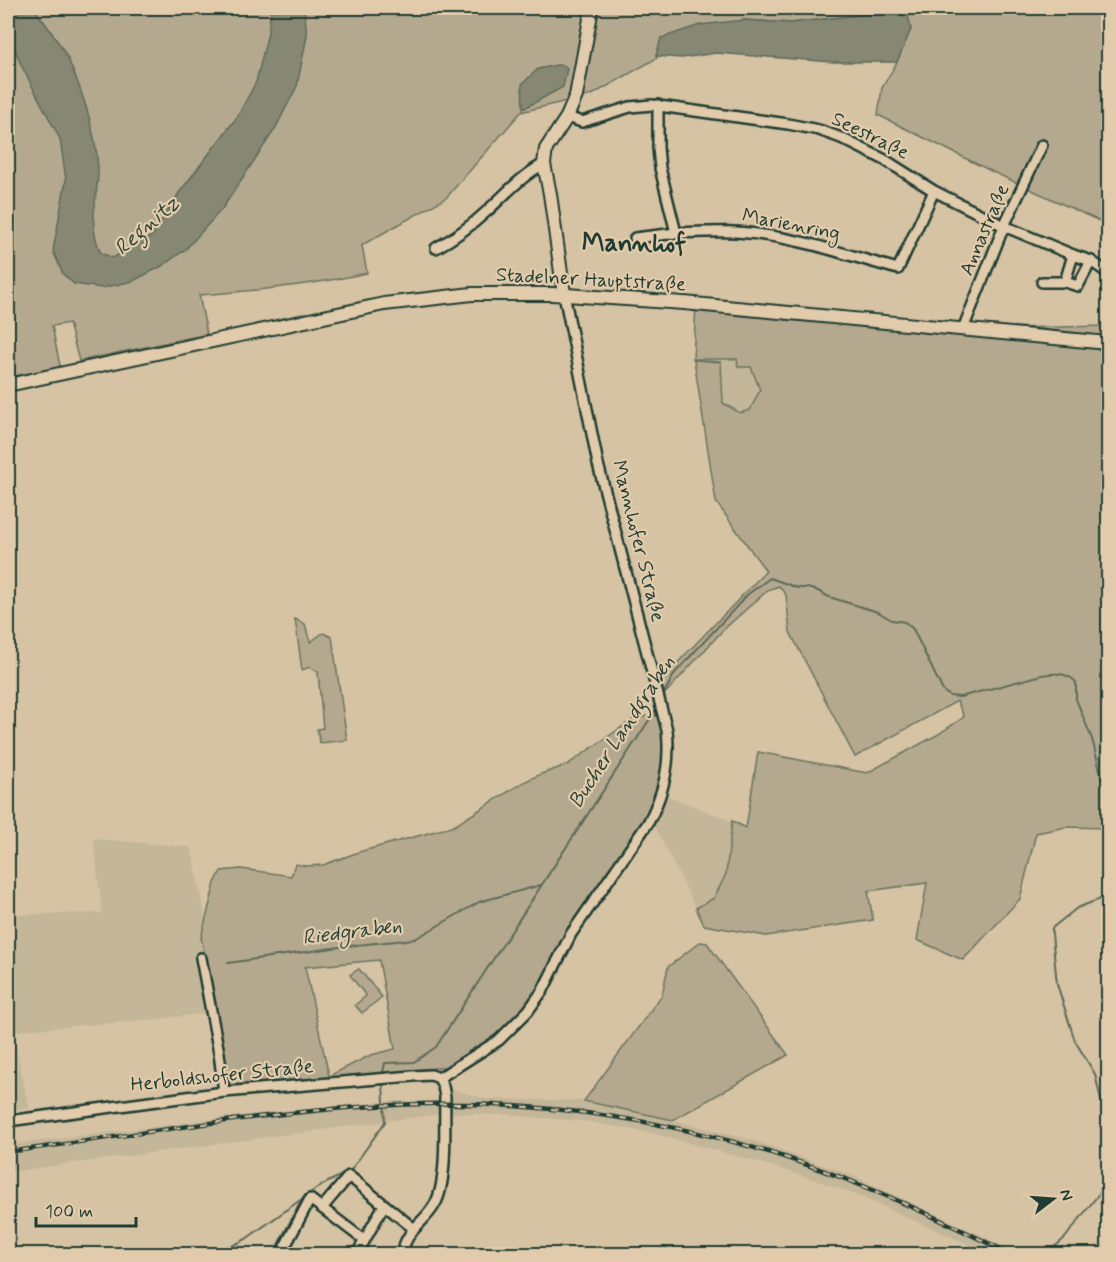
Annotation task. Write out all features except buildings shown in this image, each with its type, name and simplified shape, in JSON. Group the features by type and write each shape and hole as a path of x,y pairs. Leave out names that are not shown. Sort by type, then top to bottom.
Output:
{"main road":[{"name":"Mannhofer Straße","path":"564,294 544,164 546,149 567,117 576,96 592,8"},
{"name":"Stadelner Hauptstraße","path":"8,385 384,304 510,292 564,294 1108,343"}],"street":[{"name":"Seestraße","path":"567,117 582,122 642,104 819,130 862,148 934,190 1004,226 1091,261 1108,273"},
{"path":"658,105 657,148 676,234"},
{"name":"Annastraße","path":"963,329 1004,226 1042,146"},
{"path":"436,248 464,231 514,184 544,164"},
{"name":"Marienring","path":"636,238 713,231 762,234 898,269 934,190"},
{"path":"1065,282 1073,255"},
{"path":"1042,282 1065,282 1078,286 1091,261"},
{"name":"Mannhofer Straße","path":"439,1078 499,1040 528,1011 543,990 571,934 648,823 656,809 667,774 669,746 663,716 598,464 564,294"},
{"path":"201,958 224,1092"},
{"name":"Herboldshofer Straße","path":"8,1121 224,1092 394,1077 430,1075 439,1078"},
{"path":"402,1254 413,1228 435,1204 442,1186 445,1097 439,1078"},
{"path":"322,1208 349,1176 413,1228"},
{"path":"281,1254 310,1199 364,1240"},
{"path":"357,1254 384,1205"}],"shaded area":[{"path":"8,8 1108,8 1108,225 993,172 878,115 882,88 897,62 911,29 876,13 791,23 744,20 656,56 657,58 592,95 521,112 446,198 362,245 367,273 283,287 199,295 207,334 79,361 69,323 52,326 61,371 8,381"},
{"path":"8,8 34,8 60,44 73,70 87,111 97,154 98,178 94,231 101,253 113,258 152,236 179,193 237,117 256,82 268,33 271,8 304,8 307,36 297,86 275,129 222,209 186,249 162,266 133,281 102,288 74,284 63,274 53,251 66,180 60,139 21,65 8,31"},
{"path":"876,13 908,15 911,29 897,62 833,62 716,53 682,58 656,56 661,38 700,25 744,20 791,23"},
{"path":"557,65 565,66 567,69 563,87 523,109 522,84 538,69"},
{"path":"696,305 961,329 1108,326 1108,828 1067,827 1036,833 1020,899 963,960 917,940 927,883 868,891 873,920 766,936 704,925 696,908 714,898 726,874 732,821 746,828 758,752 867,773 937,735 964,717 957,701 855,757 790,632 786,595 779,586 768,590 724,629 662,697 659,682 766,571 716,502 694,360 721,362 723,403 740,413 750,410 760,390 751,367 738,367 737,359 693,359"},
{"path":"694,360 771,360 755,414 701,416"},
{"path":"295,619 305,624 310,642 323,633 332,637 347,740 320,743 317,729 323,728 318,672 310,667 302,670"},
{"path":"657,715 665,749 666,785 661,808 579,923 546,984 499,1041 447,1067 229,1086 201,938 215,883 221,871 241,869 291,876 295,864 323,865 359,852 454,826 522,783 567,765 635,718","holes":["379,960 395,1049 371,1055 329,1076 305,967"]},
{"path":"665,795 732,821 726,874 714,898 696,908 652,821"},
{"path":"94,839 191,847 206,921 201,938 216,1012 12,1031 29,1108 8,1112 8,915 102,913"},
{"path":"700,942 707,943 788,1055 673,1120 584,1101 662,995 668,967"},
{"path":"359,969 382,997 362,1013 355,1005 366,996 350,975"},
{"path":"450,1089 486,1099 584,1101 755,1141 856,1177 1021,1254 990,1254 866,1199 819,1181 755,1161 655,1134 590,1122 510,1115 446,1113 8,1172 8,1147 18,1144 247,1115 381,1102 448,1100"}],"waterway":[{"name":"Bucher Landgraben","path":"662,697 675,673 748,594 770,578 798,588 818,591 829,597 878,612 892,620 905,622 913,629 943,691 950,696 960,697 1047,674 1068,676 1076,682 1076,699 1092,739 1108,801"},
{"name":"Bucher Landgraben","path":"382,1077 385,1063 414,1062 436,1047 657,708"},
{"name":"Riedgraben","path":"228,963 415,939 479,902 541,885"},
{"path":"1108,896 1077,908 1052,928 1057,984 1075,1041 1095,1074 1108,1130"},
{"name":"Bucher Landgraben","path":"216,1254 246,1239 317,1188 351,1170 385,1122 383,1082"},
{"path":"1046,1254 1065,1238 1108,1182"},
{"path":"273,1254 301,1201"}],"railway":[{"path":"8,1152 216,1122 372,1106 470,1104 562,1110 699,1133 787,1158 844,1178 900,1202 1010,1254"}],"district":[{"name":"Mannhof","path":"634,244"}],"water label":[{"name":"Regnitz","path":"147,226"}]}
